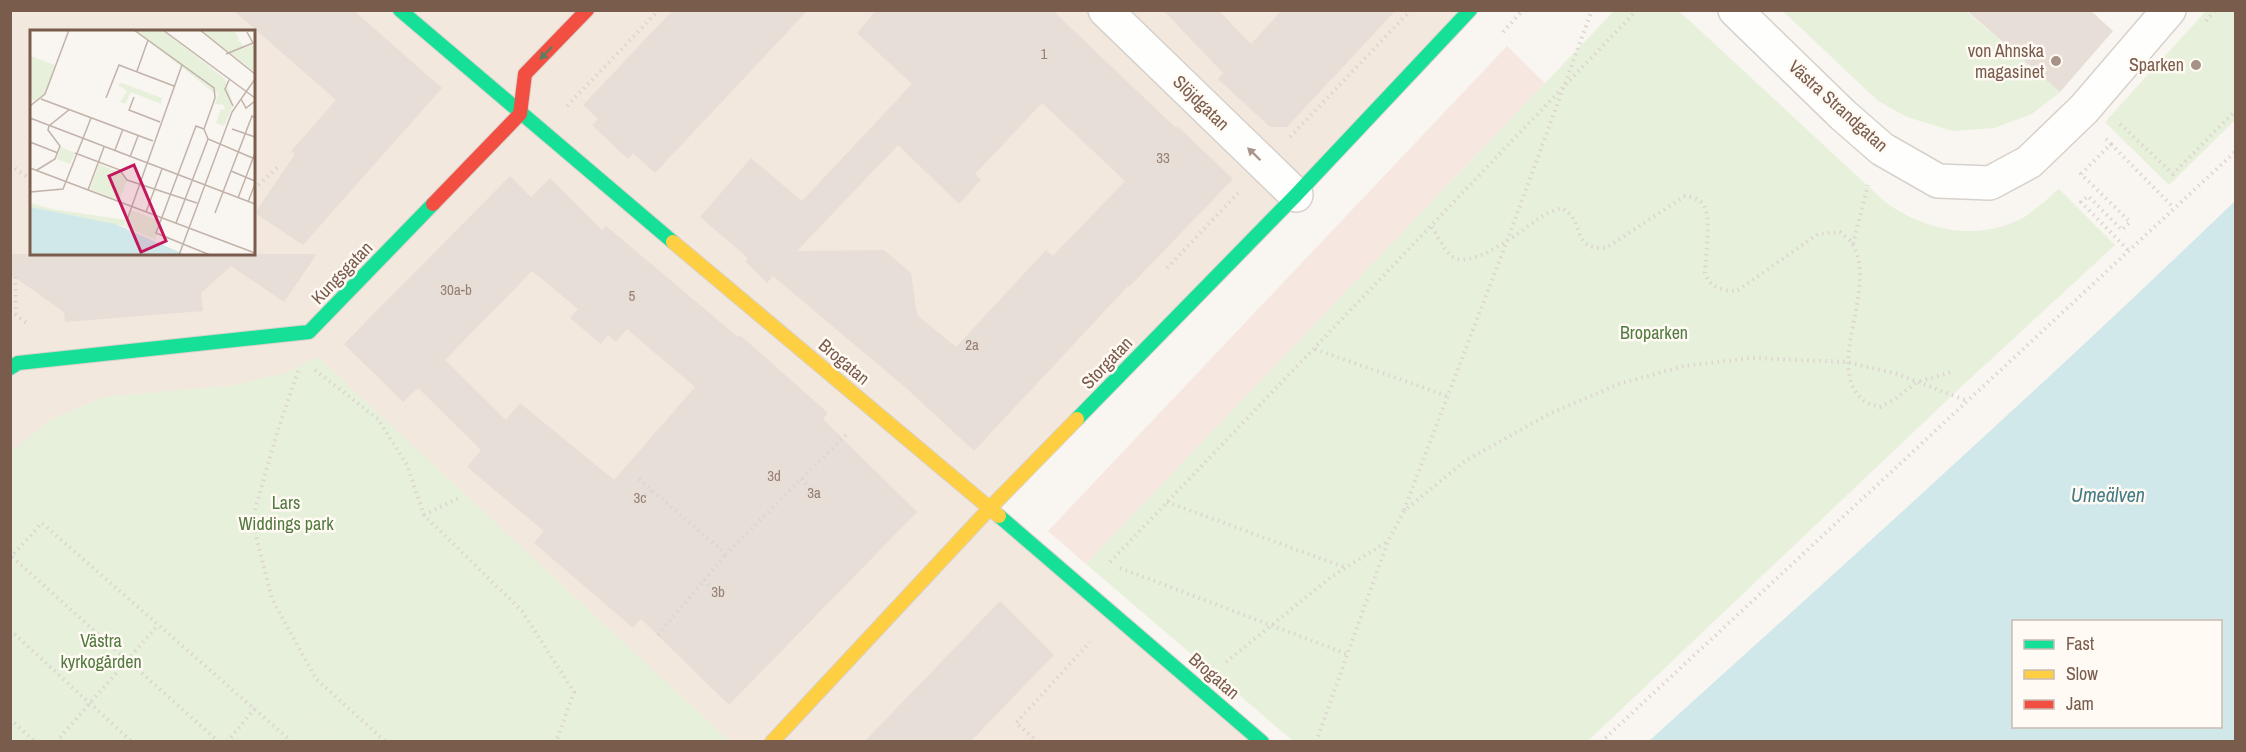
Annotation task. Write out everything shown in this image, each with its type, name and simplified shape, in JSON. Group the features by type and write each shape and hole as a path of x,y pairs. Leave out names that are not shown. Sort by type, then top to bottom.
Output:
{"street":[{"name":"Brogatan","path":"400,10 1263,741"},
{"path":"520,114 525,74 586,10"},
{"name":"Slöjdgatan","path":"1105,10 1296,195"},
{"name":"Storgatan","path":"772,741 990,508 1296,195 1470,10"},
{"name":"Västra Strandgatan","path":"1735,10 1843,115 1882,149 1938,181 1990,183 2029,162 2084,109 2169,10"},
{"name":"Kungsgatan","path":"13,361 309,332 520,114"}],"path":[{"path":"565,108 658,10"},
{"path":"1161,274 1410,10"},
{"path":"1316,741 1388,541 1404,511 1592,10"},
{"path":"1347,654 1108,563 1432,227 1637,10"},
{"path":"2115,119 2172,174 2235,110"},
{"path":"2101,134 2174,208"},
{"path":"2111,144 2081,174 2130,222 2122,230 2088,196 2081,202 2128,250"},
{"path":"1601,741 2235,151"},
{"path":"10,165 30,179"},
{"path":"255,188 279,166"},
{"path":"1853,244 1868,185"},
{"path":"1432,227 1450,255 1460,260 1474,258 1507,241 1547,213 1562,208 1569,212 1576,222 1585,244 1593,249 1606,248 1685,196 1695,197 1704,204 1707,214 1705,273 1707,280 1715,288 1737,291 1818,234 1840,232 1853,244 1859,264 1858,307 1847,362 1851,383 1863,401 1880,406 1895,399 1917,382 1951,372"},
{"path":"15,277 16,315"},
{"path":"10,311 32,327"},
{"path":"292,334 302,359 378,418 407,465 424,515 522,611 574,692 556,741"},
{"path":"1314,349 1448,396"},
{"path":"1404,511 1465,461 1549,414 1619,384 1684,366 1752,358 1847,362 1896,374 1965,400"},
{"path":"302,359 277,433 252,520 272,599 316,679 386,741"},
{"path":"658,635 726,554 872,409"},
{"path":"639,479 726,554"},
{"path":"801,479 814,493"},
{"path":"640,498 653,490"},
{"path":"424,515 461,497"},
{"path":"1167,502 1344,567"},
{"path":"219,741 11,558 42,523 292,741"},
{"path":"1198,685 1344,567 1388,541"},
{"path":"704,580 718,592"},
{"path":"1038,741 1016,723 1114,614"},
{"path":"56,741 158,625"},
{"path":"10,630 132,741"},
{"path":"227,741 255,708"},
{"path":"10,719 35,741"}],"shaded area":[{"path":"10,11 1470,11 990,508 1252,742 11,741"},
{"path":"1507,46 1545,83 1086,564 1048,531"}],"green space":[{"name":"Broparken","path":"1614,11 1679,11 1884,201 1916,220 1951,230 1988,230 2023,218 2059,189 2115,245 1962,386 1588,741 1293,741 1086,564"},
{"path":"1783,11 1966,11 2060,92 2032,114 1994,128 1953,131 1907,117 1878,101"},
{"name":"Sparken","path":"2206,11 2235,11 2235,120 2169,185 2105,122"},
{"name":"Lars Widdings park","path":"318,357 729,741 341,741 294,701 340,741 11,741 11,452 52,419 103,397 235,385 286,373"}],"water":[{"name":"Umeälven","path":"2235,201 2235,741 1649,741 1944,473"}],"building":[{"path":"233,10 353,10 442,88 303,245 255,213 295,154 291,151 336,100"},
{"path":"673,10 808,10 655,173 633,153 628,159 592,125 598,119 583,105"},
{"path":"876,10 1052,10 1233,179 1128,286 974,451 906,388 773,276 767,283 745,261 748,258 700,217 751,158 802,201 912,84 857,33","holes":["1042,103 1125,181 1053,256 1046,250 956,347 917,315 911,273 884,250 797,251 898,145 959,204 981,180 975,174"]},
{"path":"1163,10 1218,10 1251,44 1282,10 1396,10 1287,127 1270,127 1218,79 1223,73"},
{"name":"von Ahnska magasinet","path":"1966,10 2090,10 2113,31 2060,92"},
{"path":"510,176 531,197 550,178 602,230 606,226 738,337 740,335 828,413 823,419 917,512 729,705 641,619 633,628 534,543 544,531 467,467 481,450 418,388 403,402 344,344","holes":["532,271 578,309 570,318 601,344 608,335 616,342 627,329 695,387 614,480 520,403 506,420 445,360"]},
{"path":"10,254 317,254 284,302 231,266 201,293 203,311 65,322 64,312 10,274"},
{"path":"1000,601 1054,655 971,741 865,741"}],"traffic: fast":[{"path":"400,10 673,242"},
{"path":"1077,419 1296,195 1470,10"},
{"path":"10,368 18,363 309,332 433,204"},
{"path":"999,516 1262,742"}],"traffic: slow":[{"path":"673,242 999,516"},
{"path":"772,742 990,508 1077,419"}],"traffic: jam":[{"path":"433,204 520,114 525,74 587,10"}],"place":[{"name":"von Ahnska magasinet","path":"2056,61"},
{"name":"Sparken","path":"2196,65"}],"park label":[{"name":"Västra kyrkogården","path":"101,651"}]}
